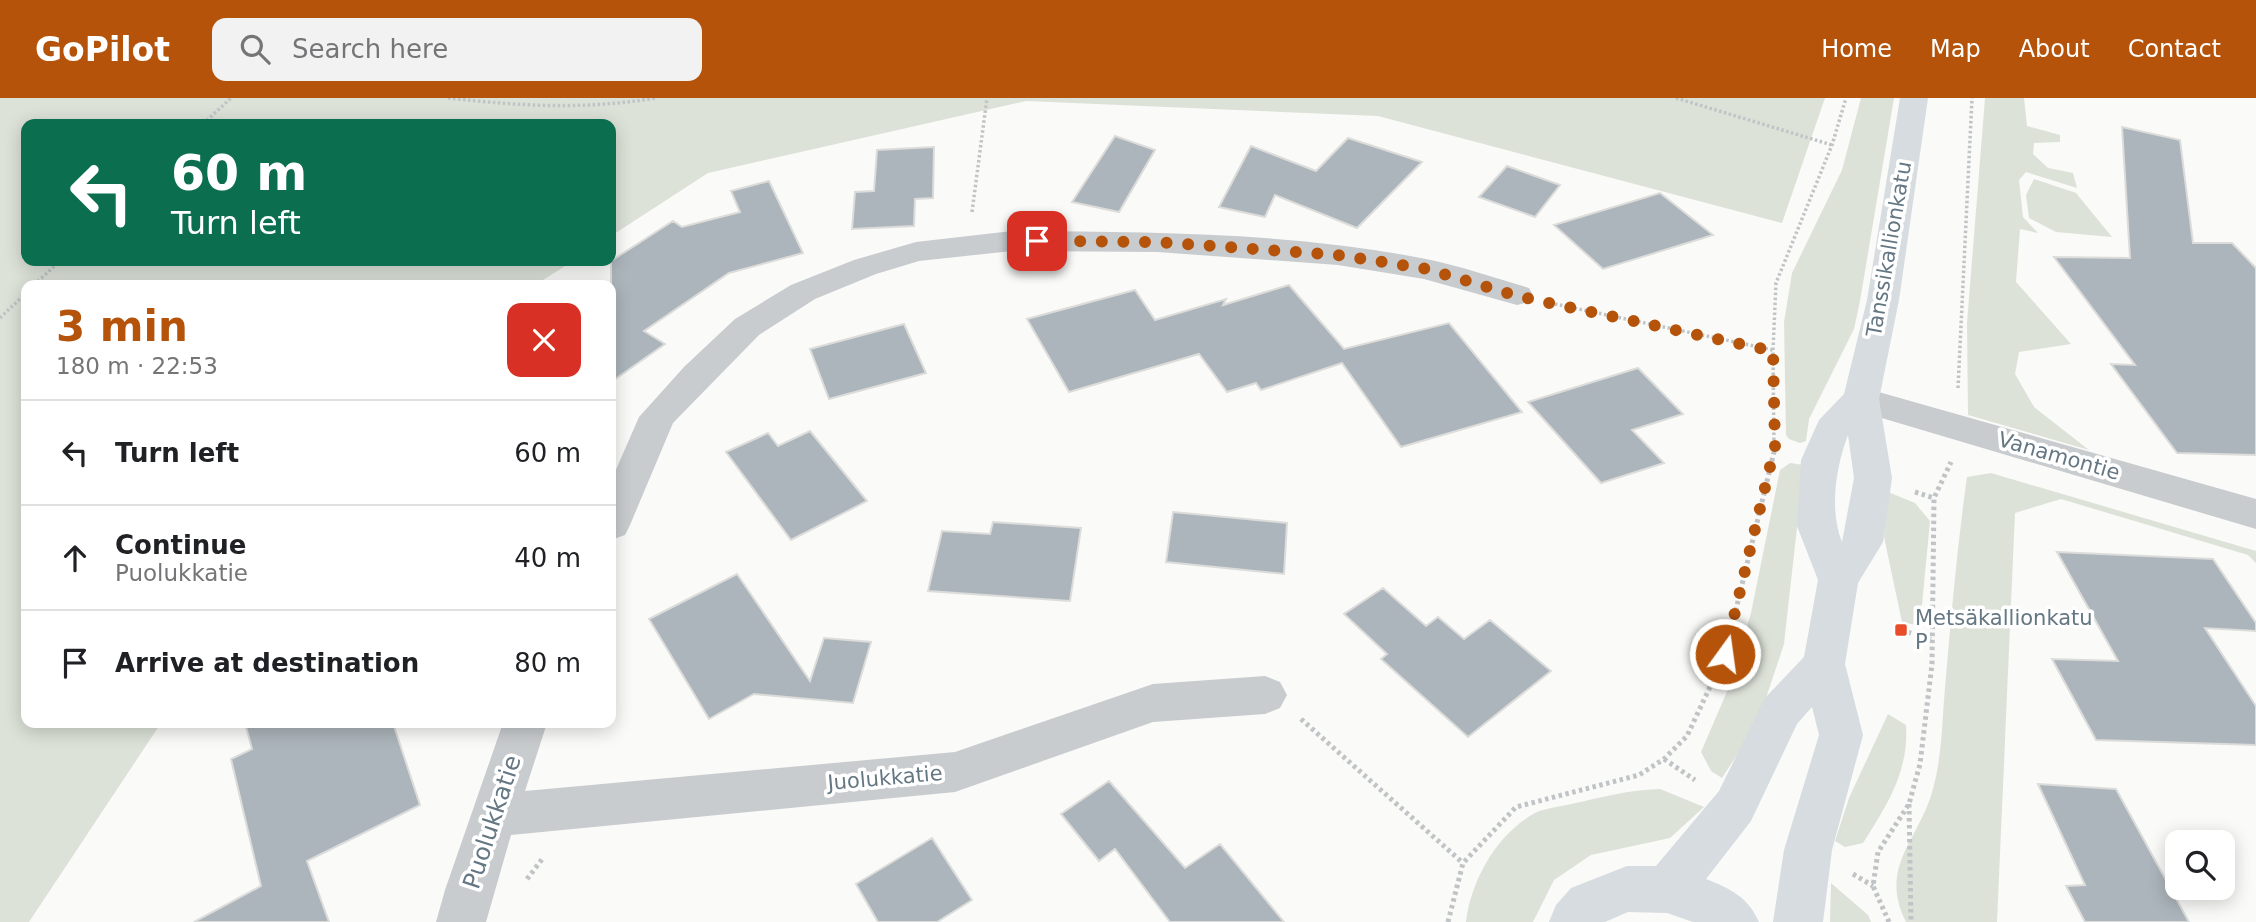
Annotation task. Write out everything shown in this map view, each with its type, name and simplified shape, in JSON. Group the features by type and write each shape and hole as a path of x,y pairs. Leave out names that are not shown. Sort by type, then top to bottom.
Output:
{"street":[{"name":"Tanssikallionkatu","path":"1798,922 1808,850 1841,735 1824,664 1838,580 1863,542 1873,478 1861,399 1883,300 1914,98"},
{"path":"616,513 657,417 695,375 747,327 803,292 865,267 916,252 1012,240 1157,242 1338,255 1427,269 1517,296"},
{"path":"1838,580 1816,526 1820,460 1832,429 1861,399"},
{"name":"Vanamontie","path":"1861,399 2256,514"},
{"path":"1667,890 1735,806 1781,711 1824,664"},
{"name":"Juolukkatie","path":"494,815 955,772 1153,704 1265,695"},
{"name":"Puolukkatie","path":"461,922 523,728"},
{"path":"1574,922 1588,905 1627,889 1667,890 1707,903 1734,922"}],"path":[{"path":"208,119 231,98"},
{"path":"448,98 534,107 619,104 656,98"},
{"path":"967,245 987,98"},
{"path":"1676,98 1832,145"},
{"path":"1448,922 1463,863 1516,807 1639,775 1664,759 1687,736 1708,695 1725,654 1775,446 1773,351 1776,283 1832,145 1846,98"},
{"path":"1912,922 1909,804 1920,764 1933,640 1934,498 1954,456 1972,98"},
{"path":"39,280 55,266"},
{"path":"1517,296 1773,351"},
{"path":"0,318 21,298"},
{"path":"1901,630 1933,640"},
{"path":"1265,695 1304,722 1463,863"},
{"path":"1889,922 1873,886 1878,852 1909,804"},
{"path":"520,887 563,832 570,808"}],"shaded area":[{"path":"0,98 1825,98 1782,223 1378,116 1026,101 708,173 616,233 616,119 21,119 21,266 565,266 543,280 21,280 21,728 158,728 29,922 0,922"},
{"path":"1861,98 1894,98 1860,301 1854,329 1809,419 1806,441 1800,443 1786,435 1784,322 1792,273 1842,170"},
{"path":"1985,98 2024,98 2027,126 2060,135 2060,142 2034,143 2033,154 2048,168 2073,173 2077,188 2026,172 2019,180 2023,217 2038,233 2020,229 2016,282 2071,344 2019,352 2015,374 2034,407 2089,450 1968,415 1967,323"},
{"path":"2034,179 2076,193 2112,237 2056,232 2029,218 2026,195"},
{"path":"1790,463 1804,465 1784,644 1766,698 1744,744 1722,778 1711,771 1701,752 1729,687 1751,613 1780,470"},
{"path":"1991,473 2256,551 2256,563 2248,555 2061,499 2015,513 1997,922 1906,922 1896,885 1904,854 1927,807 1938,764 1954,582 1967,477"},
{"path":"1888,492 1915,503 1930,521 1920,626 1902,622 1884,537"},
{"path":"1888,714 1906,725 1904,758 1900,773 1888,801 1863,843 1845,847 1835,841 1849,798"},
{"path":"1660,789 1704,807 1670,838 1591,855 1554,880 1533,922 1466,922 1474,890 1488,860 1521,822 1548,809 1626,792"},
{"path":"1831,883 1868,915 1871,922 1830,922"}],"building":[{"path":"2122,127 2180,140 2193,243 2232,243 2256,268 2256,455 2177,453 2111,364 2135,365 2054,257 2130,258"},
{"path":"1115,136 1155,150 1119,212 1072,202"},
{"path":"1348,138 1422,162 1357,228 1275,195 1265,217 1219,207 1251,146 1316,171"},
{"path":"934,147 933,198 915,199 914,226 852,229 855,192 874,191 877,150"},
{"path":"1507,166 1560,185 1535,217 1479,197"},
{"path":"769,181 803,253 729,273 644,331 665,344 616,378 616,280 611,280 611,266 616,266 616,258 673,221 682,227 740,212 731,191"},
{"path":"1660,193 1713,235 1603,269 1554,225"},
{"path":"1289,285 1344,349 1449,323 1522,412 1401,447 1342,363 1261,390 1256,383 1227,392 1199,354 1069,392 1027,319 1135,290 1155,320 1226,299 1223,305"},
{"path":"904,324 926,373 829,399 810,349"},
{"path":"1638,368 1683,414 1632,430 1664,463 1601,483 1528,402"},
{"path":"810,431 867,501 791,540 726,452 768,433 778,446"},
{"path":"1173,512 1287,523 1284,574 1166,562"},
{"path":"993,522 1081,528 1070,601 928,591 942,531 990,534"},
{"path":"2057,552 2213,559 2256,623 2256,631 2205,628 2256,706 2256,745 2096,740 2052,659 2118,661"},
{"path":"737,574 810,681 824,638 871,642 853,703 754,694 709,719 649,619"},
{"path":"1383,588 1426,626 1438,617 1464,639 1490,620 1551,671 1468,737 1381,659 1387,654 1344,614"},
{"path":"246,728 395,728 420,805 307,861 329,922 194,922 261,886 231,759 252,749"},
{"path":"1109,781 1185,868 1220,844 1284,922 1170,922 1115,849 1099,861 1061,814"},
{"path":"2038,784 2116,789 2165,878 2165,900 2177,900 2189,922 2085,922 2066,886 2085,885"},
{"path":"932,838 972,900 937,922 878,922 856,884"}],"place":[{"name":"Metsäkallionkatu P","path":"1901,630"}],"route":[{"path":"1037,241 1157,242 1338,255 1427,269 1517,296 1773,351 1775,446 1725,654"}]}
